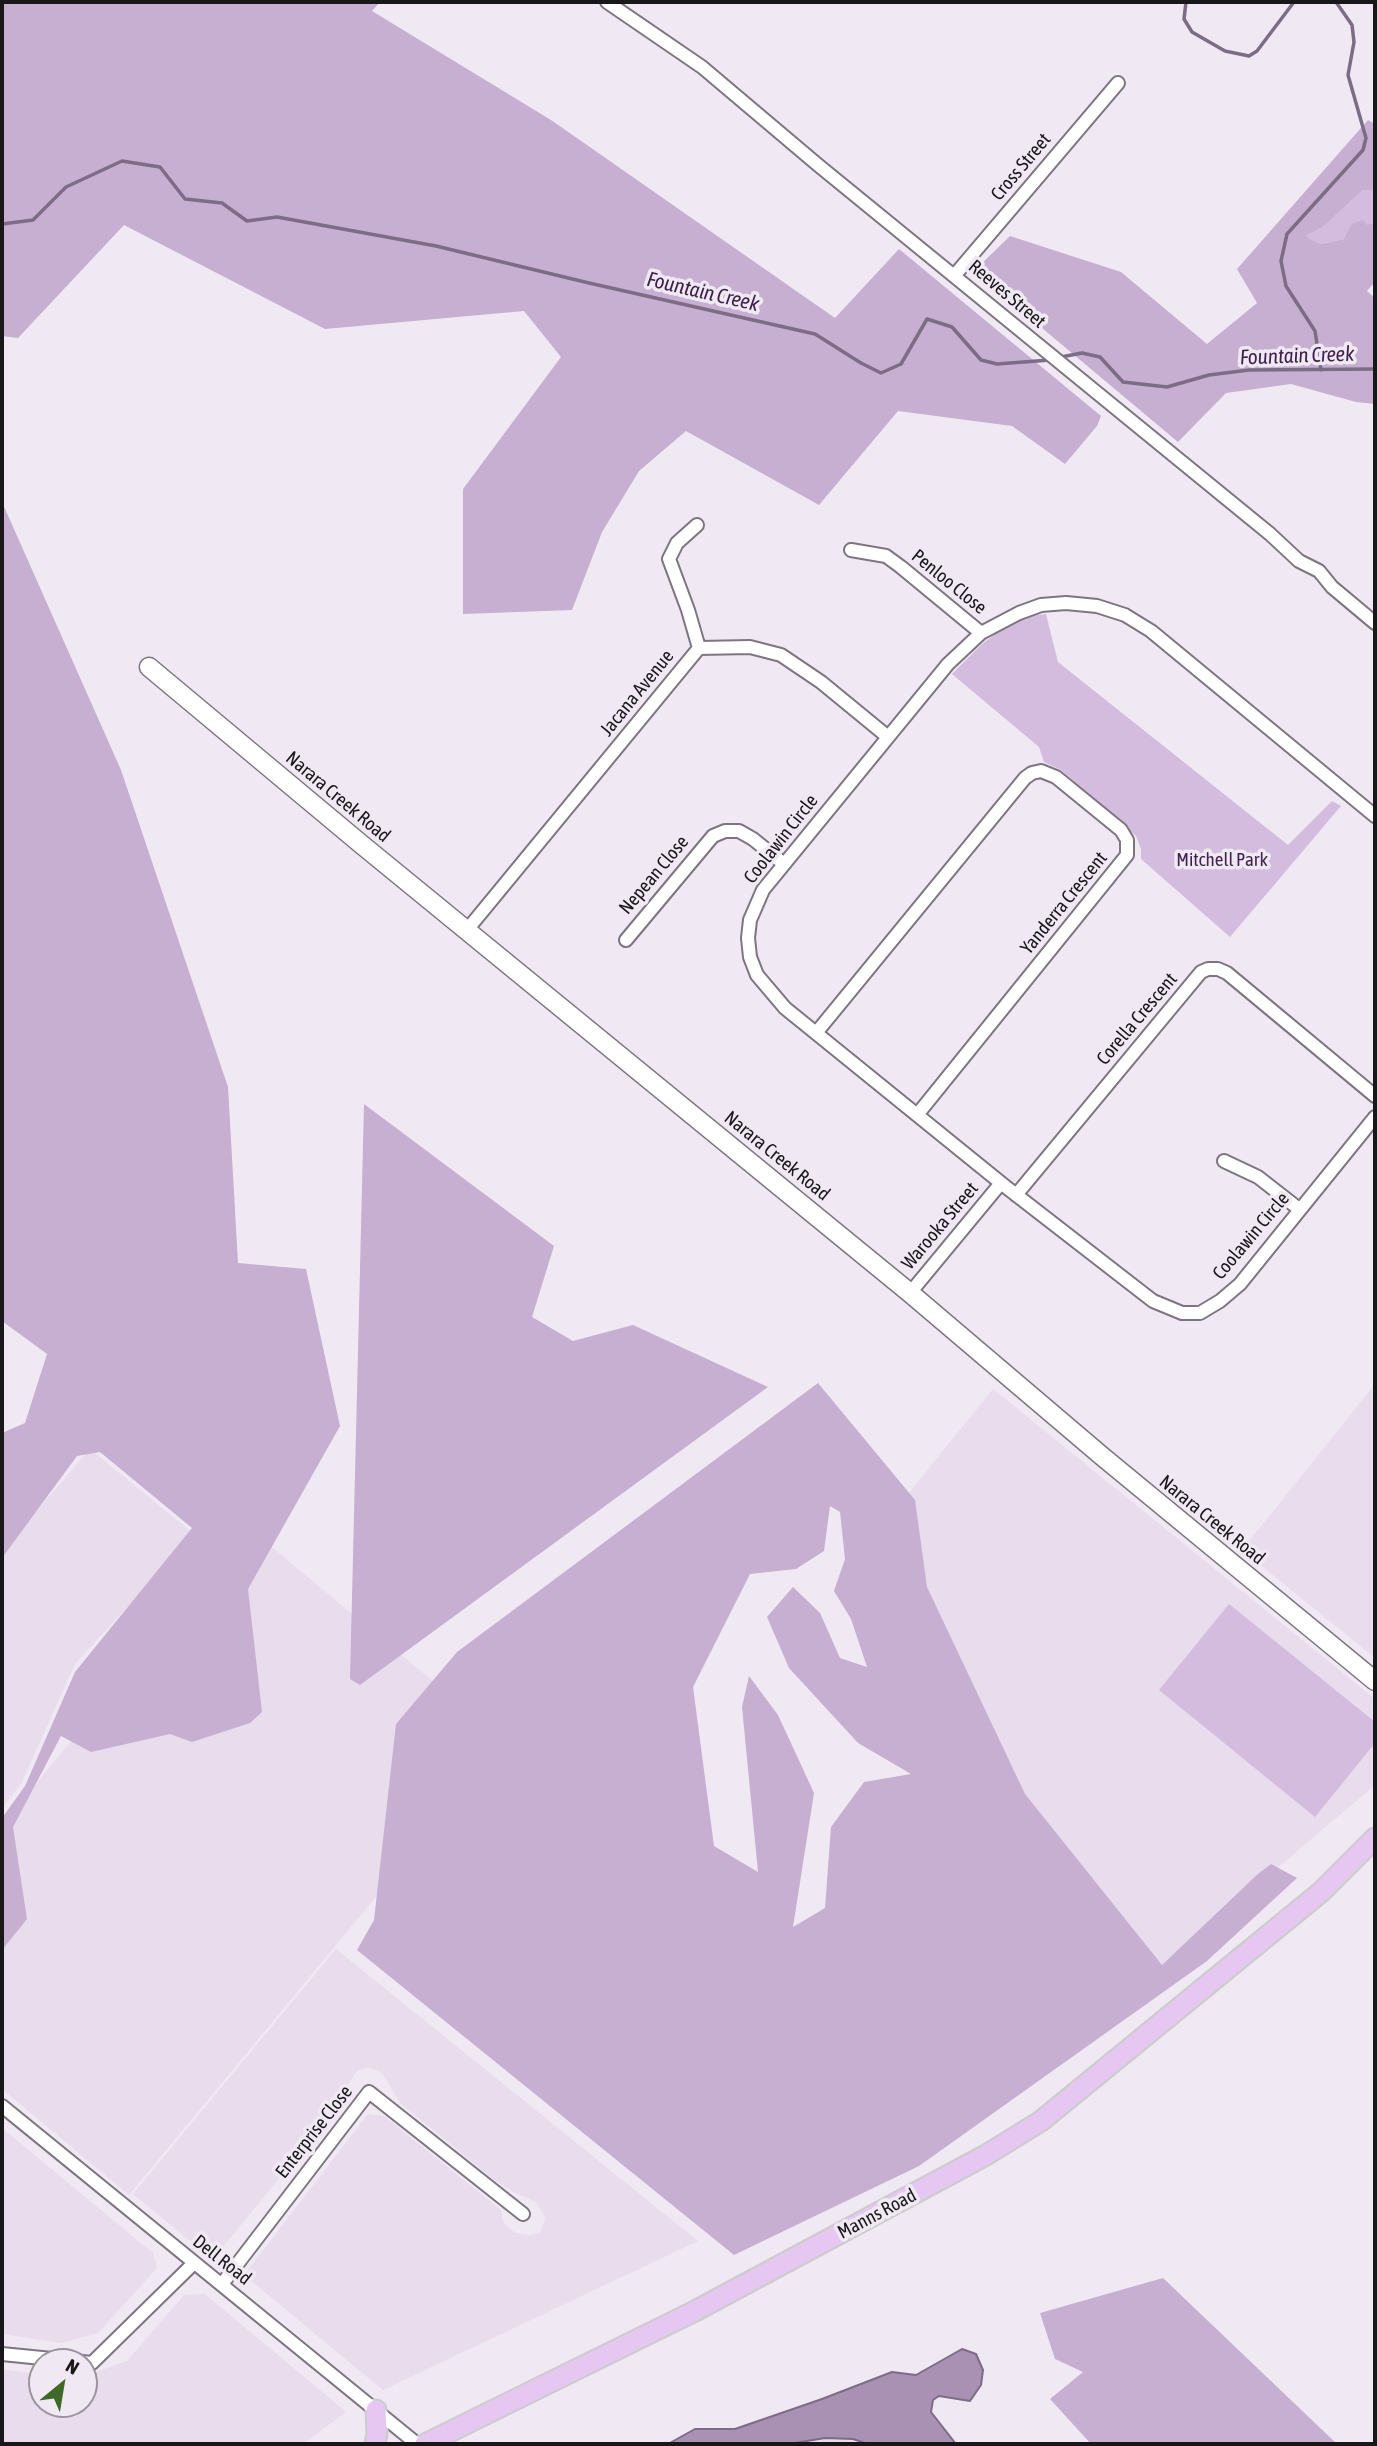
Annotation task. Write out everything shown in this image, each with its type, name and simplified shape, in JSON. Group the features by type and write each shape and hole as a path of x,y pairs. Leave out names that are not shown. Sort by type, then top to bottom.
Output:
{"main road":[{"name":"Manns Road","path":"1287,1919 1314,1885 1375,1822"},
{"name":"Manns Road","path":"425,2444 695,2311 986,2155 1041,2121 1321,1892 1375,1838"},
{"path":"375,2444 376,2410"}],"street":[{"name":"Reeves Street","path":"607,2 702,67 1270,534 1299,561 1319,571 1332,587 1375,623"},
{"name":"Cross Street","path":"954,276 1118,83"},
{"path":"697,525 677,543 669,559 699,648"},
{"name":"Penloo Close","path":"851,550 886,556 981,633"},
{"name":"Coolawin Circle","path":"1375,816 1152,631 1125,615 1097,606 1066,603 1041,606 1019,612 981,633 948,664 763,890 755,905 748,938 750,957 757,975 785,1008 1016,1195 1153,1301 1182,1313 1200,1313 1240,1284 1375,1117"},
{"name":"Jacana Avenue","path":"467,930 699,648 750,647 781,655 821,682 888,737"},
{"name":"Narara Creek Road","path":"149,667 910,1293 1103,1457 1375,1681"},
{"name":"Yanderra Crescent","path":"816,1033 1025,778 1041,771 1056,777 1121,830 1128,840 1127,855 917,1115"},
{"name":"Nepean Close","path":"626,940 713,836 725,831 739,831 784,864"},
{"name":"Corella Crescent","path":"1016,1195 1200,972 1208,969 1227,973 1375,1096"},
{"path":"1224,1161 1258,1177 1299,1209"},
{"name":"Warooka Street","path":"910,1293 1001,1183"},
{"name":"Enterprise Close","path":"222,2284 369,2092 523,2214"},
{"name":"Dell Road","path":"2,2106 417,2444"},
{"path":"2,2354 92,2363 194,2263"}],"shaded area":[{"path":"2,2 380,2 372,11 551,120 835,318 899,249 1101,416 1097,426 1065,464 1012,426 898,411 819,505 686,431 639,471 602,532 572,610 463,614 463,489 561,357 524,311 325,329 124,225 18,338 2,336"},
{"path":"1368,120 1375,124 1375,191 1363,190 1323,227 1306,235 1321,244 1344,239 1352,224 1363,220 1367,225 1375,223 1375,282 1367,291 1375,298 1375,404 1356,402 1291,384 1226,393 1178,442 974,271 1010,236 1121,272 1207,344 1257,303 1237,269"},
{"path":"2,502 121,770 228,1087 238,1263 306,1269 340,1426 248,1589 262,1712 250,1723 192,1742 170,1734 91,1752 61,1736 13,1827 27,1919 2,1950 2,1818 25,1786 75,1672 192,1528 100,1452 77,1456 2,1558 2,1433 25,1423 47,1354 2,1321"},
{"path":"364,1104 554,1246 532,1317 573,1341 633,1325 768,1387 360,1685 350,1679"},
{"path":"818,1383 915,1500 927,1587 1025,1794 1162,1965 1271,1864 1297,1878 1207,1961 919,2166 734,2255 357,1950 374,1920 396,1724 457,1652","holes":["830,1506 840,1512 845,1559 834,1591 851,1619 867,1667 840,1658 820,1613 793,1587 767,1617 789,1668 858,1743 911,1774 864,1782 831,1827 825,1908 793,1927 814,1793 778,1715 749,1676 742,1707 758,1872 714,1846 693,1687 750,1574 796,1569 824,1551"]},
{"path":"1375,1384 1375,1658 1242,1550"},
{"path":"993,1389 1375,1699 1375,1785 1162,1966 836,1583"},
{"path":"90,1449 194,1534 75,1664 22,1782 2,1809 2,1551"},
{"path":"249,1528 505,1741 129,2195 2,2089 2,1824"},
{"path":"336,1949 698,2241 383,2390 244,2275 368,2114 384,2116 501,2210 503,2222 515,2233 531,2235 540,2232 546,2218 536,2202 493,2179 400,2103 382,2073 369,2067 357,2071 347,2086 342,2102 221,2249 210,2252 195,2245 133,2194"},
{"path":"2,2128 153,2253 157,2268 98,2333 61,2343 2,2334"},
{"path":"1163,2278 1337,2444 1091,2444 1050,2399 1083,2372 1055,2359 1040,2313"},
{"path":"205,2294 346,2412 303,2444 2,2444 2,2369 28,2373 28,2418 98,2418 98,2371 127,2361 184,2295"},
{"path":"962,2349 976,2354 983,2370 981,2385 970,2401 939,2396 933,2400 931,2412 956,2444 868,2444 853,2439 825,2438 789,2444 668,2444 695,2429 735,2429 892,2372 916,2375"},
{"path":"825,2438 853,2439 868,2444 789,2444"}],"green space":[{"path":"1363,190 1375,191 1375,223 1344,239 1321,244 1308,239 1306,234 1323,227"},
{"name":"Mitchell Park","path":"1046,614 1058,662 1288,845 1332,801 1341,806 1230,937 1141,859 1141,849 1136,836 1061,770 1044,762 1039,747 952,674 982,644 1019,617"},
{"path":"1229,1604 1375,1722 1375,1743 1315,1817 1159,1690"}],"waterway":[{"path":"1186,2 1184,19 1192,32 1225,51 1249,56 1257,51 1294,2"},
{"path":"1321,370 1315,331 1286,286 1281,261 1287,234 1363,150 1366,138 1348,75 1354,42 1352,25 1336,2"},
{"name":"Fountain Creek","path":"2,224 33,220 66,187 122,161 160,167 185,199 222,203 247,221 277,217 436,246 815,334 881,373 901,364 927,319 952,327 981,360 997,364 1050,360"},
{"name":"Fountain Creek","path":"1061,357 1082,353 1100,357 1123,382 1167,387 1209,375 1249,370 1375,369"}]}
